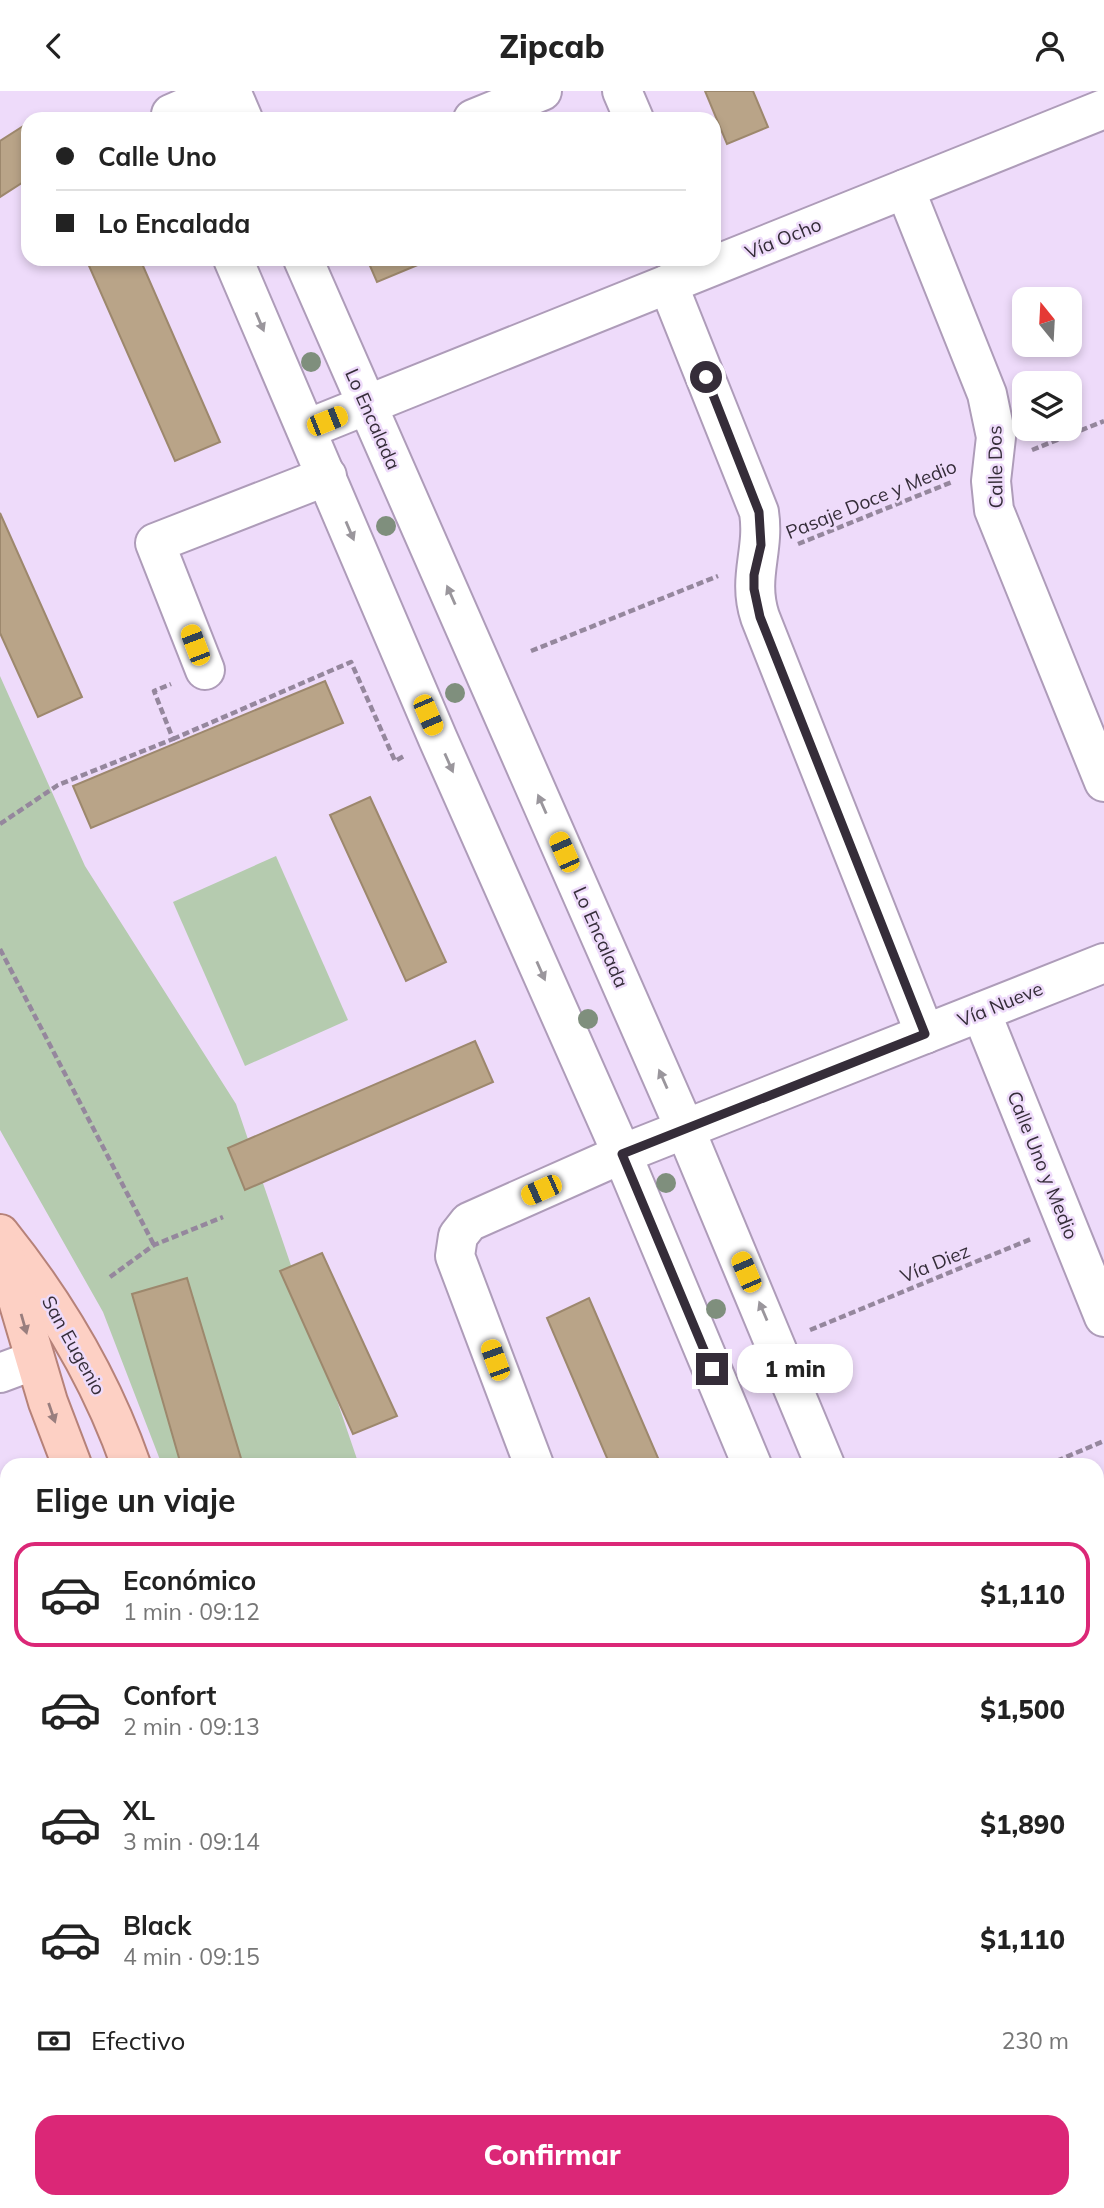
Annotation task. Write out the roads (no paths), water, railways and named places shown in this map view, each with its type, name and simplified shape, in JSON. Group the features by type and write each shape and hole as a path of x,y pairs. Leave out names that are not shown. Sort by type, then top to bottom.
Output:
{"main road":[{"name":"San Eugenio","path":"0,1234 68,1327 96,1380 129,1458"},
{"name":"San Eugenio","path":"0,1241 17,1366 69,1458"}],"street":[{"path":"168,108 223,91"},
{"path":"230,91 240,112"},
{"path":"491,112 542,91"},
{"path":"622,91 631,112"},
{"name":"Vía Ocho","path":"721,258 905,189 1104,109"},
{"name":"Calle Dos","path":"905,189 987,394 996,437 991,488 993,510 1104,782"},
{"path":"236,266 438,739 622,1154 749,1458"},
{"name":"Lo Encalada","path":"306,266 685,1129 822,1458"},
{"path":"684,272 755,498 761,528 761,545 754,589 760,617 925,1034"},
{"name":"Vía Ocho","path":"307,429 684,272"},
{"path":"205,670 155,543 327,476"},
{"name":"Vía Nueve","path":"531,1458 455,1256 458,1236 469,1222 622,1154 1104,963"},
{"name":"Calle Uno y Medio","path":"981,1012 1104,1317"}]}
